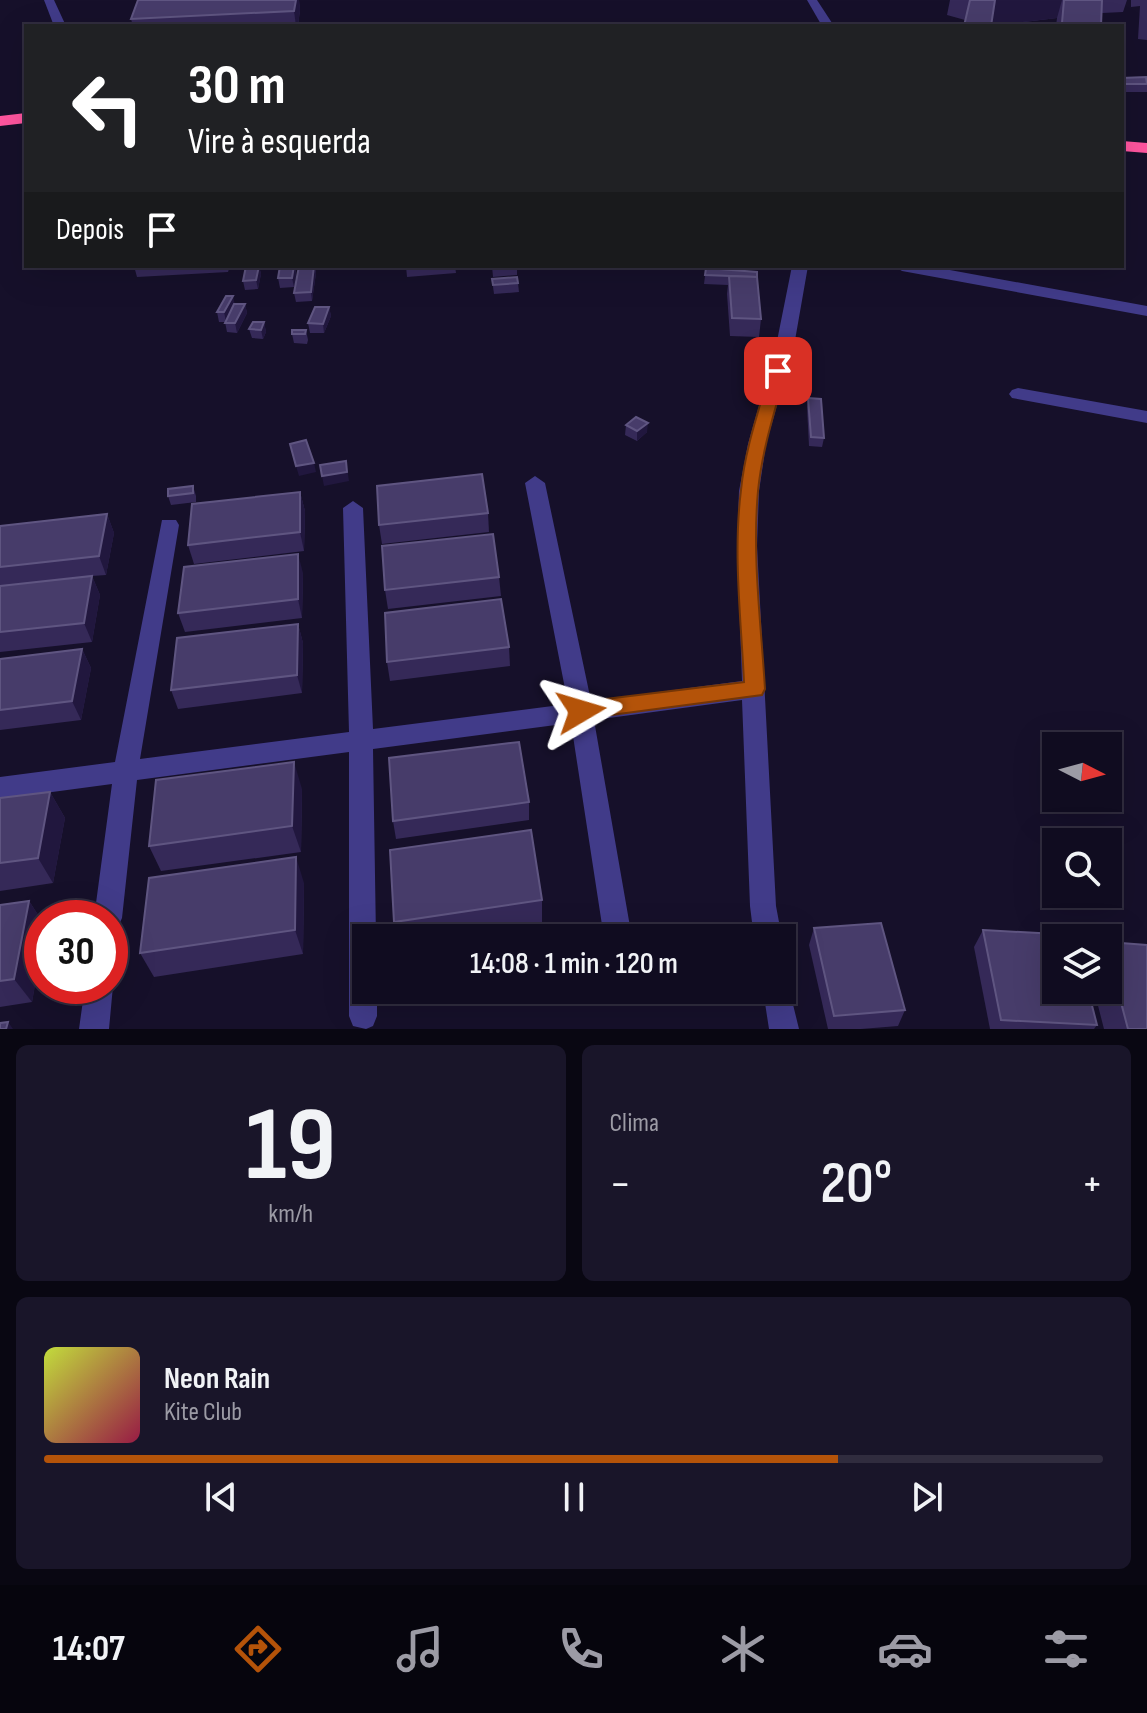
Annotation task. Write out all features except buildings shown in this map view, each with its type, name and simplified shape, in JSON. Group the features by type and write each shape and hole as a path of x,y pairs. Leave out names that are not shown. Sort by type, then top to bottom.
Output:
{"highway":[{"path":"0,121 24,118"},
{"path":"1124,146 1147,148"}],"street":[{"path":"49,0 59,24"},
{"path":"812,0 827,24"},
{"path":"766,924 747,546 749,491 757,444 785,346 800,268"},
{"path":"913,268 1147,311"},
{"path":"1018,394 1147,417"},
{"path":"535,483 581,711 616,924"},
{"path":"353,508 361,739 363,1016"},
{"path":"110,900 126,770 169,525"},
{"path":"0,788 754,689"},
{"path":"94,1029 97,1004"},
{"path":"780,1004 784,1029"}],"route":[{"path":"581,711 754,689 747,546 749,491 757,444 778,371"}]}
